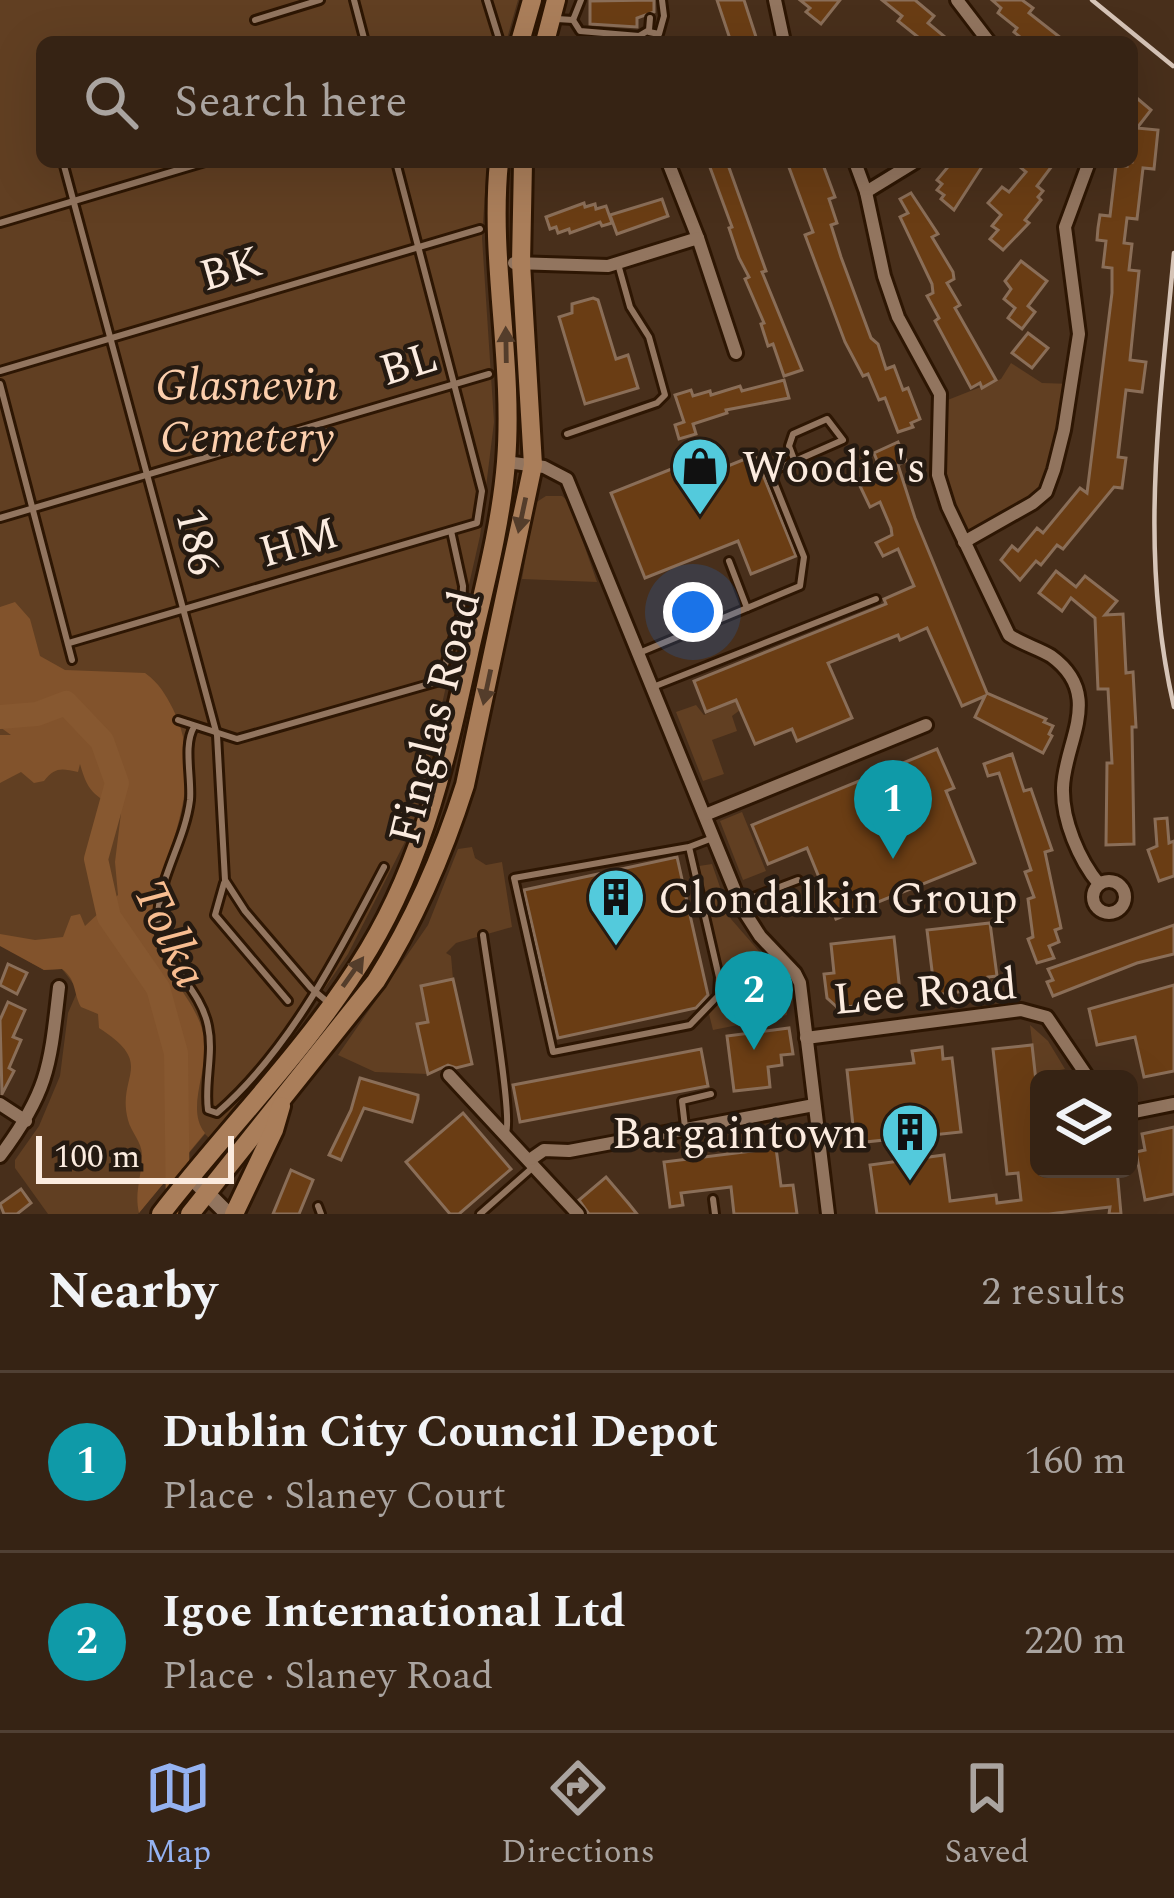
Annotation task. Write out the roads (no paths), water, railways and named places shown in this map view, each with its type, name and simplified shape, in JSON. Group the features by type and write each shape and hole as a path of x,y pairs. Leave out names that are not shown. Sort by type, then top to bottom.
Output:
{"main road":[{"path":"522,36 532,0"},
{"name":"Finglas Road","path":"190,1214 344,1026 388,962 451,831 470,765 532,465 511,263 496,234 499,168"},
{"name":"Finglas Road","path":"164,1210 331,1005 398,898 422,840 443,772 485,585 506,462 511,263 523,168"},
{"path":"231,1214 274,1130 282,1101"}],"street":[{"path":"775,0 783,36"},
{"path":"956,0 983,36"},
{"path":"670,168 736,353"},
{"path":"857,168 898,317 940,394 938,475 964,542 1009,635 1049,655 1076,690 1080,727 1063,789 1082,859 1099,884"},
{"path":"866,192 905,168"},
{"path":"964,542 1033,503 1046,492 1054,470 1078,334 1065,227 1087,168"},
{"path":"511,263 618,264 698,238"},
{"path":"506,462 558,472 567,479 740,902 760,936 795,973 828,1214"},
{"path":"705,815 926,725"},
{"path":"0,1156 43,1090 59,987"},
{"name":"Lee Road","path":"806,1038 1022,1010 1047,1017 1083,1070"},
{"path":"449,1075 578,1214"},
{"path":"0,1104 26,1121"},
{"path":"1138,1111 1174,1104"},
{"path":"533,1162 544,1150 569,1151 814,1105"},
{"path":"190,1176 231,1214"}],"lane":[{"path":"255,20 320,0"},
{"path":"354,0 363,36"},
{"path":"487,0 498,36"},
{"path":"573,20 581,0"},
{"path":"647,31 658,34 662,28 662,0"},
{"path":"553,9 573,20 580,31 591,33 639,36 647,31 650,18"},
{"name":"186","path":"66,168 216,731 225,880 215,915 288,1001"},
{"path":"0,223 186,168"},
{"path":"398,168 454,382"},
{"name":"BK","path":"0,371 480,229"},
{"path":"567,434 657,403 665,395 649,337 630,307 618,264"},
{"name":"BL","path":"0,518 489,374"},
{"name":"HM","path":"69,643 477,523 482,491 454,382"},
{"path":"0,384 72,660"},
{"path":"639,653 800,586 804,556 770,472 795,462 843,440 827,419 793,434 789,446 795,462"},
{"path":"178,720 237,739 440,681 462,610 463,586 451,531"},
{"path":"729,561 747,608"},
{"path":"653,687 876,598"},
{"path":"194,727 188,737 192,778 186,824 163,887 159,928 170,961 191,988 208,1025 208,1110 217,1113 268,1057 314,991 384,867"},
{"path":"689,847 719,977 718,996 690,1025 553,1052 514,878 689,847 714,838"},
{"path":"225,880 235,899 331,1005"},
{"path":"740,902 798,880"},
{"path":"483,935 511,1120 506,1132"},
{"path":"686,1128 682,1101 710,1094"},
{"path":"480,1214 533,1162"},
{"path":"713,1198 715,1214"}],"waterway":[{"name":"Tolka","path":"0,717 37,714 66,703 102,741 117,783 96,859 109,917 158,988 176,1053 178,1214"}],"railway":[{"path":"1092,0 1136,36"},
{"path":"1138,37 1173,66"},
{"path":"1174,253 1158,424 1154,536 1163,649 1174,707"}],"place":[{"name":"Woodie's","path":"700,517"},
{"name":"Dublin City Council Depot","path":"893,859"},
{"name":"Clondalkin Group","path":"616,948"},
{"name":"Igoe International Ltd","path":"754,1050"},
{"name":"Bargaintown","path":"910,1183"}],"park label":[{"name":"Glasnevin Cemetery","path":"247,410"}]}
